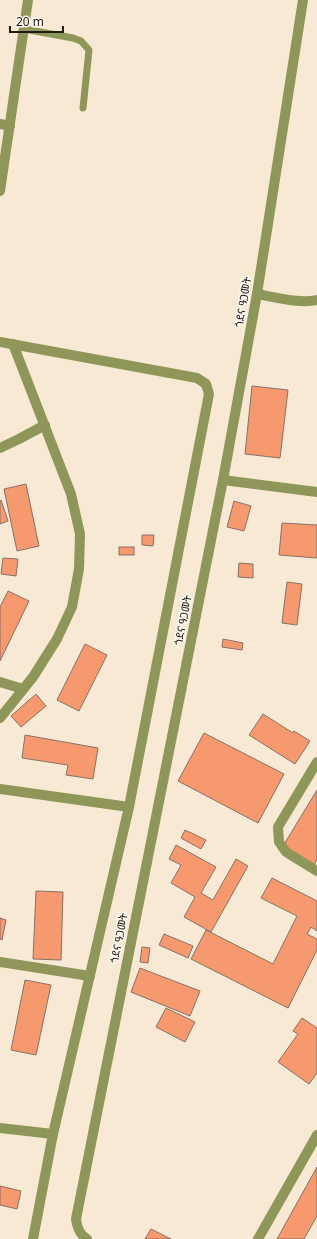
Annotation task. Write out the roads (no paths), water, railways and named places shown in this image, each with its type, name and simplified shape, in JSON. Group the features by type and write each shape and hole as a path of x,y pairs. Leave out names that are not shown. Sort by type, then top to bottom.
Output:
{"street":[{"path":"0,191 5,125 24,29 28,0"},
{"name":"ጎደና ዓጋመት","path":"87,1239 83,1237 77,1228 76,1218 223,480 257,294 303,0"},
{"path":"257,294 289,299 317,300"},
{"path":"0,342 197,378 206,384 209,394 129,807 53,1134 33,1239"},
{"path":"0,718 33,677 60,632 72,608 80,569 80,534 71,494 13,344"},
{"path":"0,448 45,425"},
{"path":"223,480 317,492"},
{"path":"0,682 23,689"},
{"path":"317,762 278,827 279,842 286,852 317,871"},
{"path":"0,789 129,807"},
{"path":"0,962 90,976"},
{"path":"0,1128 53,1134"},
{"path":"258,1239 317,1135"}],"lane":[{"path":"24,29 73,38 81,41 89,50 83,108"}]}
